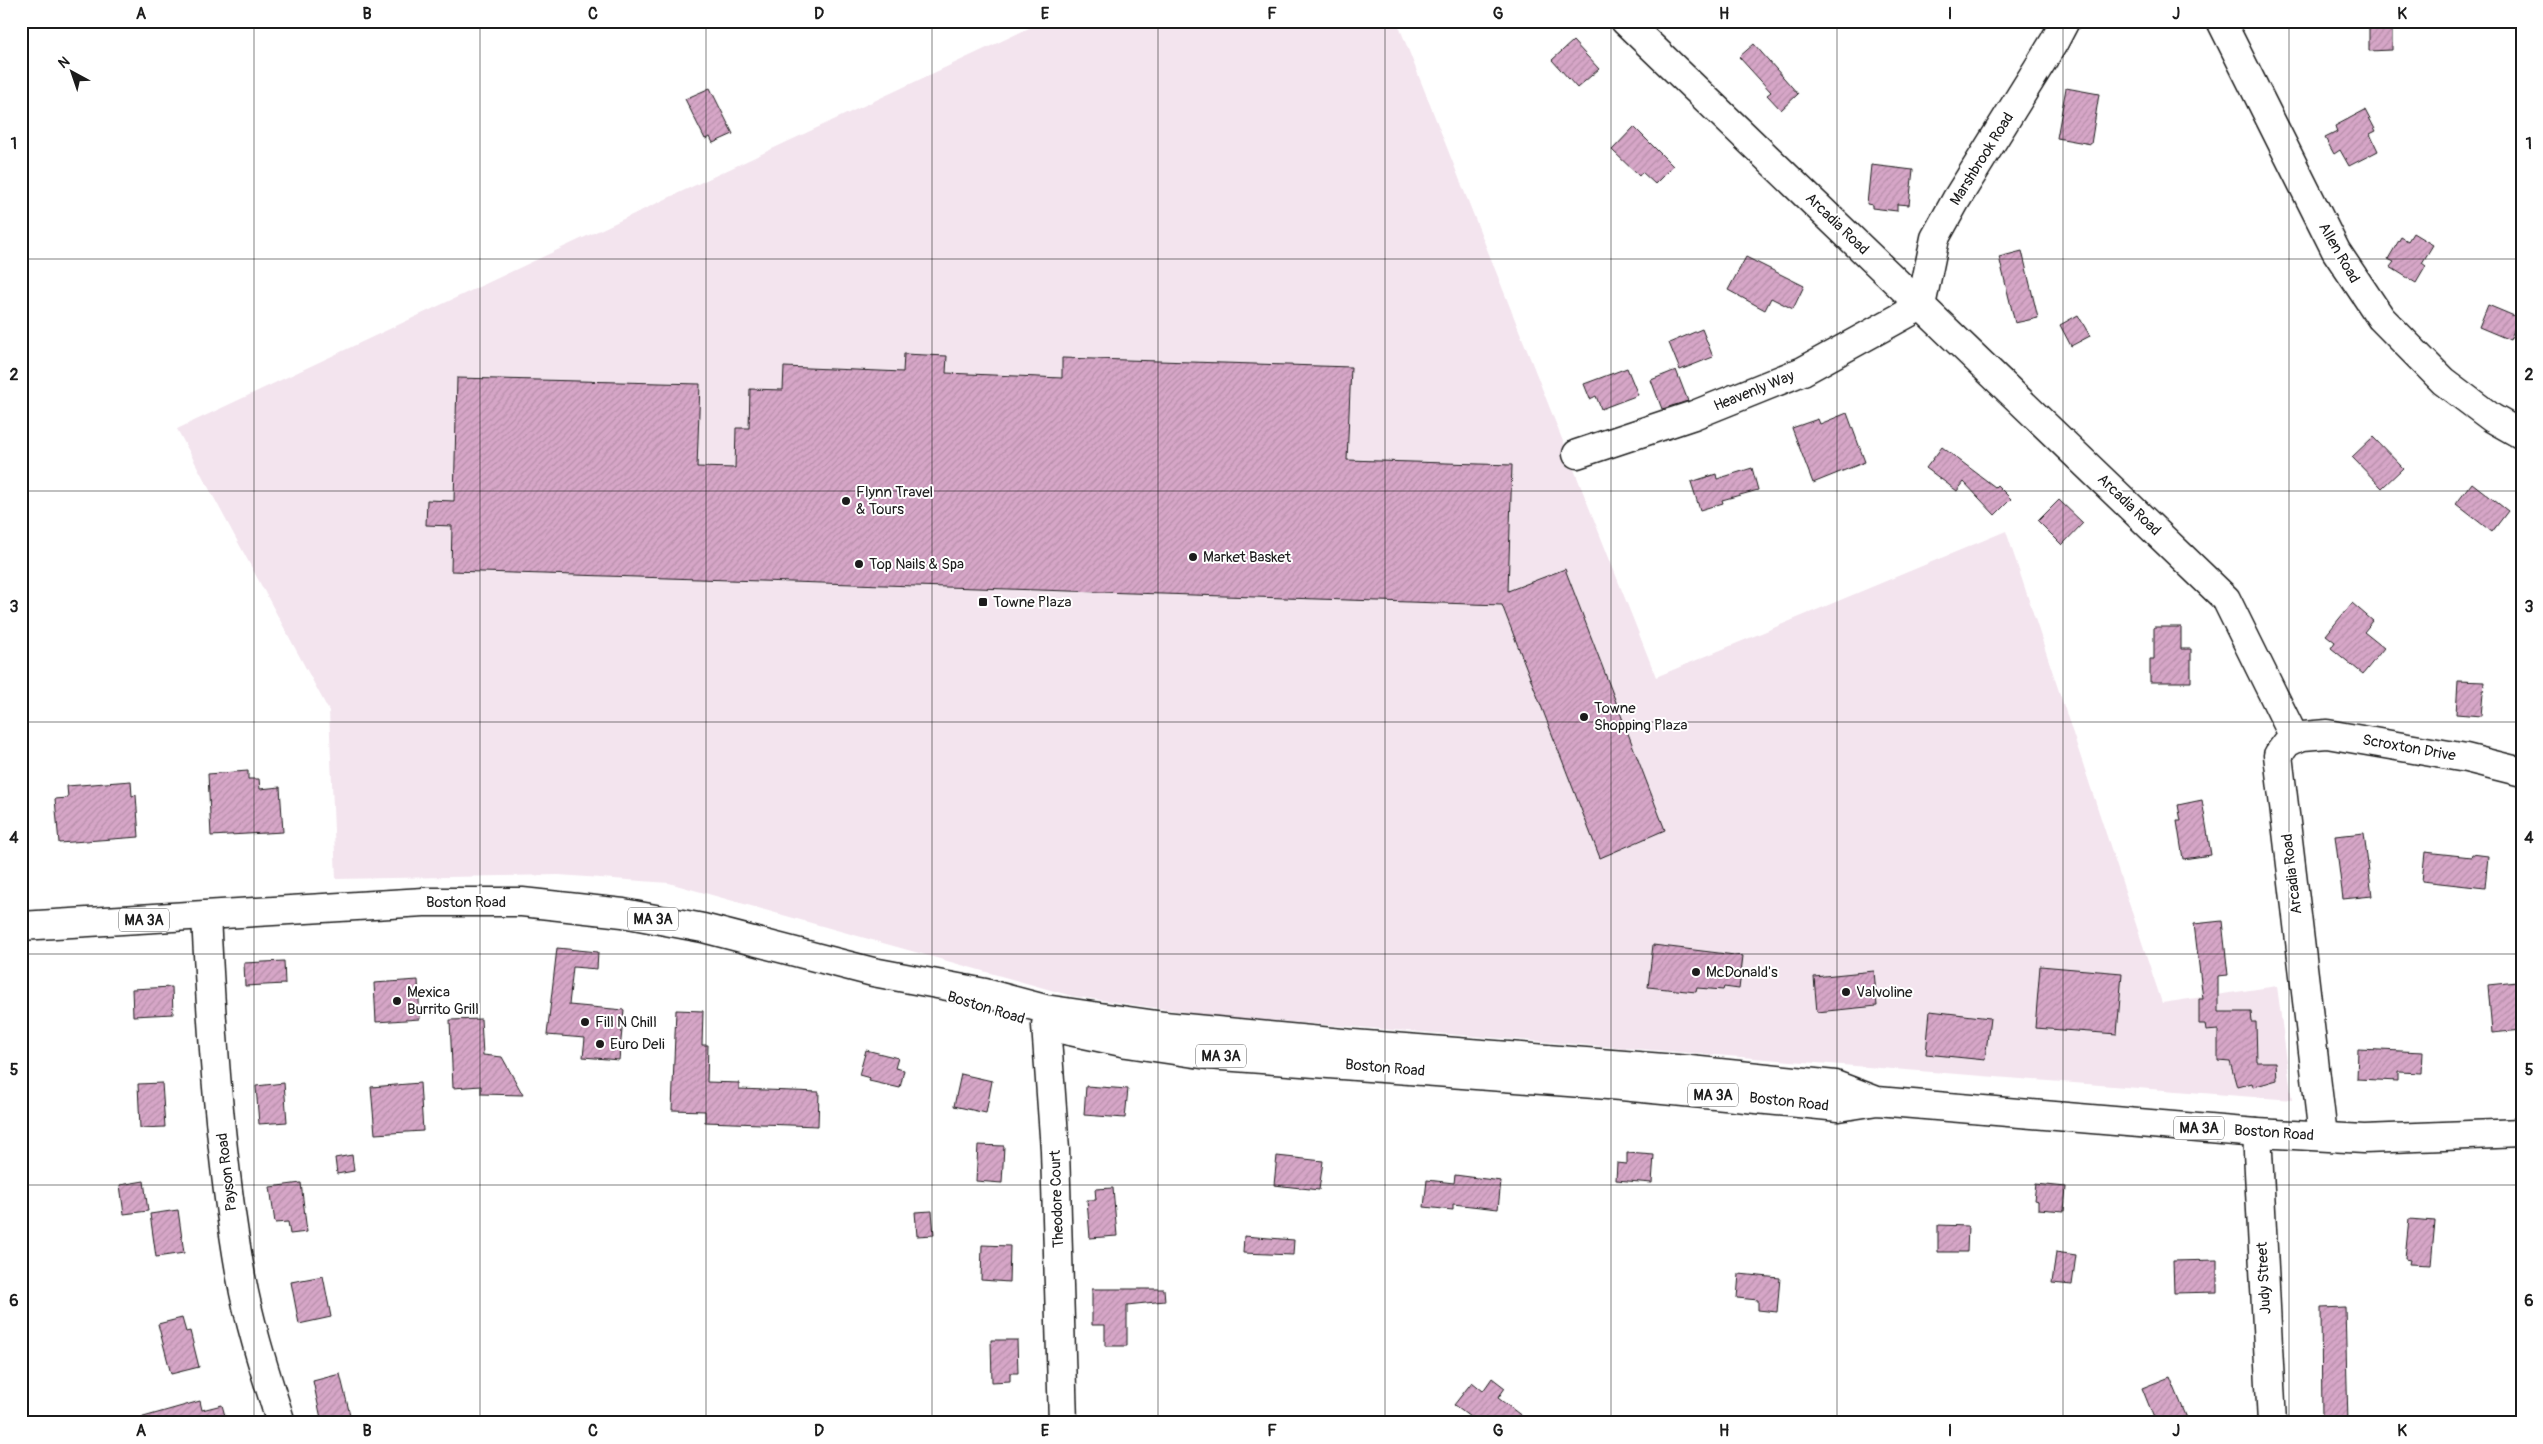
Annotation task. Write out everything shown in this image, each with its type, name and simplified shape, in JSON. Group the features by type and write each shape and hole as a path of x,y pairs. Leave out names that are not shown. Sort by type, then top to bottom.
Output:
{"street":[{"name":"Arcadia Road","path":"1624,21 2226,598 2295,739 2288,743 2278,755 2323,1136"},
{"name":"Marshbrook Road","path":"1921,306 1935,238 1956,200 2054,42 2065,21"},
{"name":"Allen Road","path":"2221,21 2336,251 2381,318 2450,387 2492,418 2522,435"},
{"name":"Heavenly Way","path":"1577,454 1694,415 1803,371 1921,306"},
{"name":"Scroxton Drive","path":"2295,739 2303,736 2328,734 2466,758 2522,772"},
{"name":"Boston Road","path":"21,926 424,902 522,902 616,912 703,928 903,978 985,994 1045,1009 1164,1026 1353,1044 1690,1070 1835,1085 1877,1101"},
{"name":"Payson Road","path":"206,916 212,1028 231,1211 242,1278 257,1345 281,1423"},
{"name":"Boston Road","path":"903,978 962,1002 1046,1025 1128,1043 1208,1055 1621,1086 1839,1107 1877,1101 2323,1136 2396,1139 2522,1133"},
{"name":"Theodore Court","path":"1046,1025 1056,1178 1064,1423"},
{"name":"Judy Street","path":"2257,1132 2272,1423"}],"shaded area":[{"path":"1044,21 1397,21 1656,677 2006,531 2162,1003 2277,986 2292,1100 1213,1016 1072,996 669,883 559,875 336,879 329,711 177,429"}],"building":[{"path":"2369,21 2392,21 2392,50 2369,51"},
{"path":"1573,41 1599,69 1577,88 1552,60"},
{"path":"1754,44 1798,94 1781,110 1767,95 1771,92 1739,57"},
{"path":"710,88 733,134 713,143 710,137 705,139 685,99"},
{"path":"2066,88 2099,94 2091,144 2057,138"},
{"path":"2365,110 2376,131 2370,134 2378,151 2349,166 2340,150 2334,154 2325,138 2337,132 2335,126"},
{"path":"1634,127 1673,166 1655,184 1642,172 1639,176 1612,150"},
{"path":"1871,165 1913,170 1909,205 1897,204 1897,211 1872,208 1872,205 1867,204"},
{"path":"2413,233 2433,245 2422,263 2426,266 2416,283 2390,267 2394,262 2388,259 2401,237 2408,241"},
{"path":"2022,251 2038,318 2015,323 1999,257"},
{"path":"1746,257 1804,286 1793,309 1771,298 1765,310 1728,290"},
{"path":"2488,305 2519,318 2510,340 2479,327"},
{"path":"2078,315 2090,336 2071,346 2060,325"},
{"path":"1702,329 1713,357 1680,370 1669,343"},
{"name":"Towne Shopping Plaza","path":"904,354 947,356 946,373 1062,378 1062,358 1351,367 1347,460 1512,465 1508,591 1565,569 1665,830 1600,858 1502,605 451,571 452,526 426,525 427,500 454,501 457,378 700,384 697,467 735,468 736,428 749,428 750,389 783,390 784,367 903,372"},
{"path":"1627,368 1638,395 1601,409 1596,396 1590,399 1584,384"},
{"path":"1676,370 1688,401 1662,409 1651,380"},
{"path":"1847,413 1865,462 1813,483 1792,428 1818,419 1820,424"},
{"path":"2373,437 2403,468 2382,488 2352,457"},
{"path":"1942,447 1995,487 1997,485 2011,499 1995,515 1964,482 1957,491 1926,468"},
{"path":"1752,468 1758,490 1722,500 1723,503 1700,510 1691,482 1716,474 1717,479"},
{"path":"2472,483 2508,511 2492,532 2456,504"},
{"path":"2059,500 2083,523 2062,545 2038,521"},
{"path":"2352,603 2373,621 2364,632 2384,648 2363,674 2331,648 2335,642 2326,635"},
{"path":"2154,627 2181,627 2181,649 2191,649 2191,682 2150,682 2150,659 2154,659"},
{"path":"2458,681 2484,682 2481,716 2456,714"},
{"path":"248,771 248,779 259,779 260,789 280,787 283,832 211,836 208,774"},
{"path":"131,781 132,796 136,795 139,837 59,843 55,799 68,798 67,786"},
{"path":"2202,800 2211,855 2183,859 2177,821 2181,821 2178,805"},
{"path":"2364,833 2372,896 2343,899 2335,836"},
{"path":"2425,852 2471,857 2472,854 2488,856 2485,888 2422,881"},
{"path":"2222,921 2228,975 2218,976 2218,1012 2251,1012 2252,1022 2256,1022 2257,1062 2276,1062 2277,1080 2253,1087 2252,1083 2237,1087 2230,1062 2218,1061 2218,1030 2206,1031 2205,1024 2199,1024 2199,999 2203,999 2194,924"},
{"name":"McDonald's","path":"1653,945 1743,956 1739,989 1724,987 1723,990 1697,988 1696,992 1648,987"},
{"name":"Fill N Chill","path":"557,948 598,952 597,969 573,967 569,1005 624,1010 619,1060 583,1057 585,1038 547,1035"},
{"path":"284,961 285,984 245,986 244,963"},
{"path":"2040,966 2122,973 2117,1034 2035,1028"},
{"name":"Valvoline","path":"1874,971 1877,1006 1817,1012 1814,977"},
{"path":"418,980 420,1019 376,1022 374,983"},
{"path":"2517,982 2522,1030 2492,1033 2488,985"},
{"path":"172,987 173,1014 133,1016 132,989"},
{"path":"676,1010 703,1011 702,1045 708,1045 707,1082 739,1083 739,1089 819,1092 818,1126 705,1122 705,1111 672,1110"},
{"path":"1930,1011 1990,1018 1985,1060 1926,1054"},
{"path":"481,1019 483,1055 502,1057 523,1095 481,1094 481,1086 453,1088 450,1020"},
{"path":"2358,1049 2423,1052 2422,1073 2398,1072 2398,1081 2357,1079"},
{"path":"866,1050 898,1058 895,1068 904,1070 900,1088 869,1081 870,1078 859,1075"},
{"path":"961,1074 992,1081 986,1113 954,1106"},
{"path":"162,1083 165,1127 140,1128 138,1084"},
{"path":"284,1083 287,1122 259,1124 256,1086"},
{"path":"420,1083 423,1131 375,1134 371,1087"},
{"path":"1086,1086 1128,1089 1125,1118 1084,1115"},
{"path":"978,1145 1004,1146 1002,1183 976,1181"},
{"path":"1627,1153 1654,1155 1652,1183 1616,1180 1617,1163 1627,1164"},
{"path":"352,1155 354,1171 337,1174 335,1158"},
{"path":"1277,1156 1323,1161 1319,1190 1274,1185"},
{"path":"1455,1175 1501,1181 1498,1209 1453,1204 1453,1210 1424,1207 1427,1180 1454,1183"},
{"path":"144,1181 148,1211 124,1214 120,1185"},
{"path":"301,1183 307,1232 290,1234 288,1222 275,1223 270,1187"},
{"path":"2036,1184 2066,1187 2064,1211 2038,1209 2038,1201 2034,1200"},
{"path":"1113,1188 1117,1236 1090,1238 1087,1200 1096,1200 1095,1189"},
{"path":"178,1210 184,1253 156,1257 150,1214"},
{"path":"932,1211 934,1235 917,1236 915,1212"},
{"path":"2409,1219 2435,1221 2431,1265 2409,1264 2410,1260 2405,1259"},
{"path":"1938,1225 1968,1226 1967,1252 1938,1252"},
{"path":"1244,1236 1294,1240 1293,1255 1243,1253"},
{"path":"982,1245 1010,1246 1009,1282 981,1280"},
{"path":"2056,1252 2076,1255 2072,1285 2052,1283"},
{"path":"2217,1260 2217,1292 2174,1293 2173,1261"},
{"path":"1739,1274 1780,1278 1777,1312 1758,1310 1758,1300 1737,1298"},
{"path":"323,1276 331,1317 299,1324 291,1282"},
{"path":"1092,1289 1164,1289 1165,1301 1127,1305 1127,1346 1105,1346 1105,1325 1092,1325"},
{"path":"2345,1307 2348,1423 2322,1423 2321,1308"},
{"path":"182,1318 186,1332 190,1331 199,1367 171,1374 158,1324"},
{"path":"991,1340 1017,1340 1018,1373 1010,1373 1010,1381 992,1382"},
{"path":"340,1374 352,1423 322,1423 313,1381"},
{"path":"2170,1377 2189,1423 2156,1423 2142,1388"},
{"path":"1492,1378 1505,1388 1498,1398 1531,1423 1478,1423 1454,1405 1472,1382 1483,1391"},
{"path":"200,1401 202,1410 222,1405 227,1423 141,1423 140,1418"}],"place":[{"name":"Flynn Travel & Tours","path":"846,501"},
{"name":"Market Basket","path":"1193,557"},
{"name":"Top Nails & Spa","path":"859,564"},
{"name":"Towne Plaza","path":"983,602"},
{"name":"Towne Shopping Plaza","path":"1584,717"},
{"name":"McDonald's","path":"1696,972"},
{"name":"Valvoline","path":"1846,992"},
{"name":"Mexica Burrito Grill","path":"397,1001"},
{"name":"Fill N Chill","path":"585,1022"},
{"name":"Euro Deli","path":"600,1044"}]}
